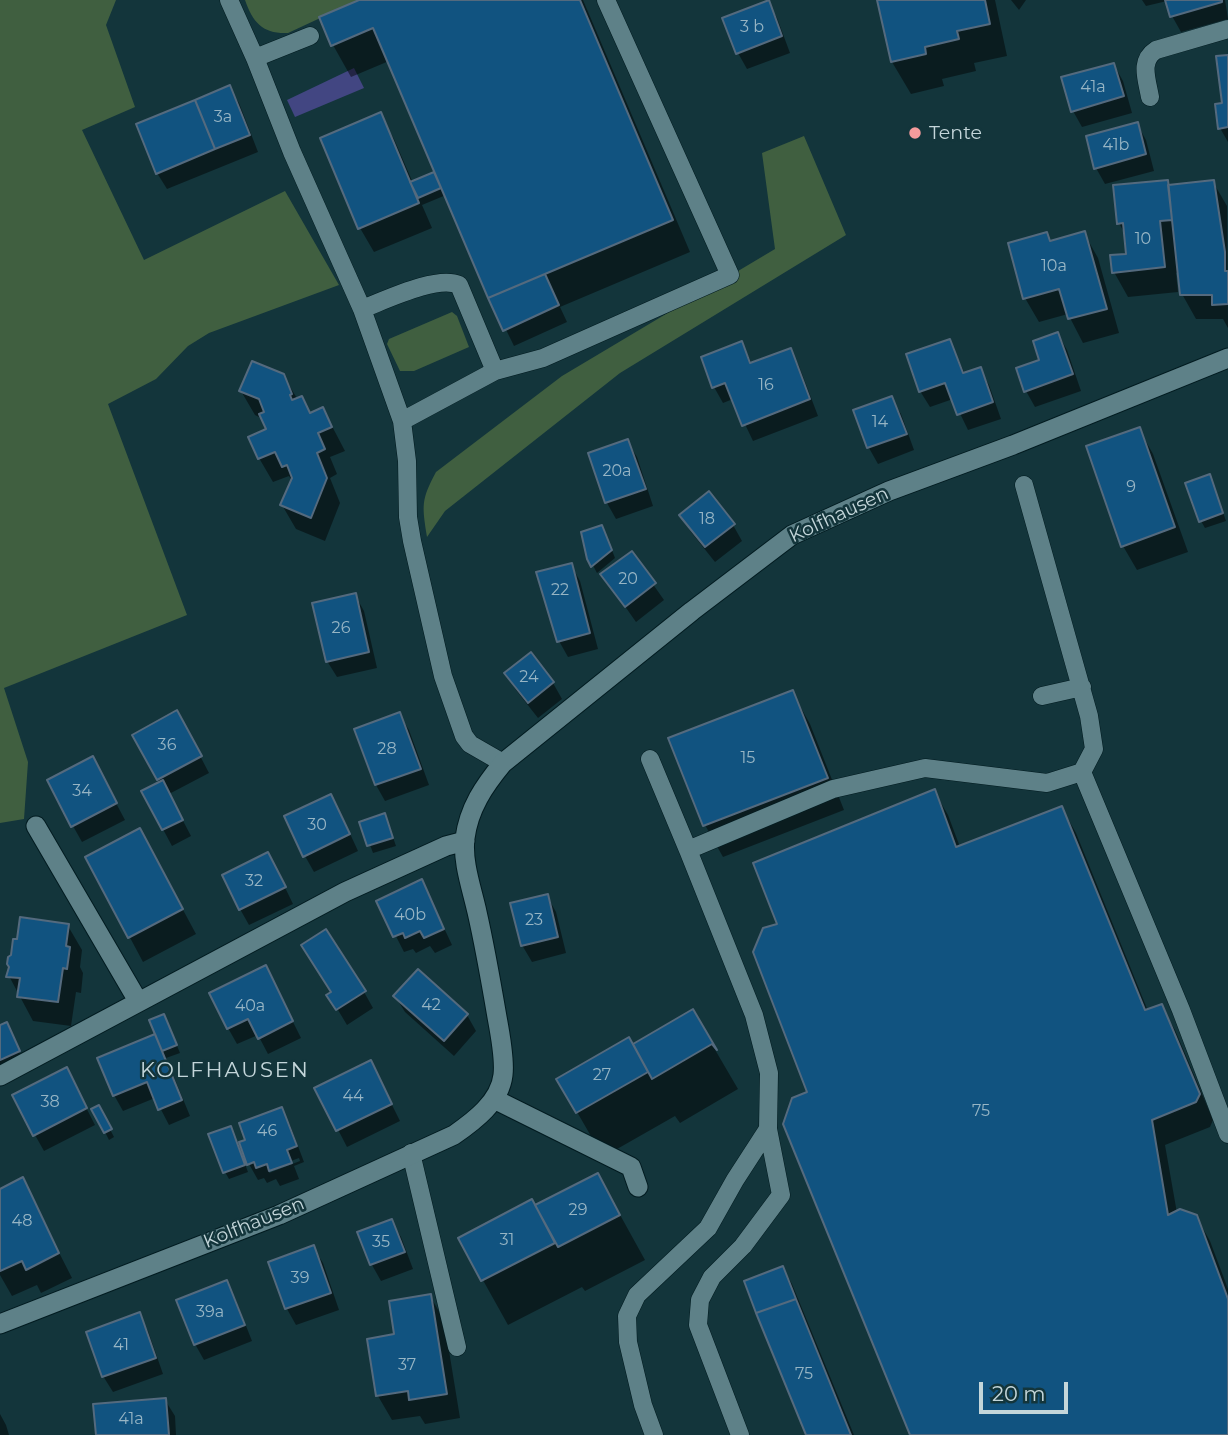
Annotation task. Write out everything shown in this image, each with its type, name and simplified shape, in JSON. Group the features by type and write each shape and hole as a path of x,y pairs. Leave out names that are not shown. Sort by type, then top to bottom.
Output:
{"street":[{"name":"Kolfhausen","path":"0,1324 279,1215 454,1135 477,1119 494,1099 503,1076 500,1031 467,865 465,841 481,790 503,763 692,611 792,535 889,491 1026,440 1228,358"},
{"path":"36,826 138,1002"},
{"path":"0,1076 345,892 446,846 465,841"},
{"path":"494,1099 631,1167 638,1187"}],"lane":[{"path":"229,0 292,152 362,309 402,421 412,541 443,676 464,736 470,744 503,763"},
{"path":"402,421 495,371 543,358 730,275 606,0"},
{"path":"1150,97 1145,60 1150,54 1228,29"},
{"path":"255,58 310,36"},
{"path":"362,309 434,283 450,281 458,285 495,371"},
{"path":"688,850 834,789 925,768 1046,783 1082,772 1094,749 1089,716 1024,485"},
{"path":"1042,696 1082,687"},
{"path":"650,759 754,1015 769,1073 768,1129 781,1195 743,1246 712,1277 700,1300 698,1325 740,1435"},
{"path":"1082,772 1181,1010 1228,1134"},
{"path":"654,1435 643,1405 628,1342 627,1316 637,1295 708,1228 768,1129"},
{"path":"411,1153 457,1346"}],"green space":[{"path":"0,0 116,0 106,25 135,107 82,130 144,260 285,191 339,285 209,333 188,346 156,379 108,404 187,615 4,688 28,762 24,819 0,823"},
{"path":"245,0 359,0 288,33 279,33 260,26"},
{"path":"804,136 846,235 620,373 445,511 427,537 424,503 436,472 562,376 775,249 762,153"},
{"path":"452,312 457,316 469,347 414,371 400,371 387,344 389,339"}],"water":[{"path":"354,68 364,88 295,117 287,100"}],"building":[{"path":"359,0 580,0 673,220 488,298 373,28 331,46 319,17"},
{"path":"769,0 782,36 736,54 722,18"},
{"path":"877,0 985,0 990,24 957,31 959,39 925,47 926,54 891,62"},
{"path":"1165,0 1222,0 1222,2 1170,17"},
{"path":"1228,55 1228,127 1218,129 1215,104 1222,103 1216,56"},
{"path":"1114,63 1124,96 1071,112 1061,77"},
{"path":"230,85 250,135 215,149 195,100"},
{"path":"195,100 215,149 156,174 136,124"},
{"path":"381,112 419,203 358,229 320,138"},
{"path":"1138,122 1146,154 1094,169 1086,136"},
{"path":"434,172 441,188 418,198 410,182"},
{"path":"1168,180 1172,220 1160,221 1165,267 1112,273 1110,255 1126,254 1123,223 1117,224 1113,185"},
{"path":"1214,180 1225,252 1225,271 1228,271 1228,304 1212,305 1212,295 1180,295 1168,185"},
{"path":"1085,231 1107,309 1068,319 1059,289 1023,299 1008,243 1047,232 1050,241"},
{"path":"545,274 559,305 503,331 488,298"},
{"path":"1058,332 1073,374 1024,392 1016,368 1039,360 1033,341"},
{"path":"950,339 963,373 981,367 993,402 957,415 945,383 919,392 906,354"},
{"path":"742,341 750,363 791,348 810,399 742,426 725,383 712,388 701,357"},
{"path":"252,361 284,374 292,400 302,396 310,413 323,407 332,427 318,433 325,449 317,453 327,478 311,518 280,505 292,478 287,465 282,467 275,452 258,459 248,437 266,429 259,414 264,412 259,399 239,391"},
{"path":"892,396 907,434 867,448 853,410"},
{"path":"1140,427 1175,527 1121,547 1086,446"},
{"path":"628,439 646,489 605,503 588,453"},
{"path":"1210,474 1223,513 1199,522 1185,483"},
{"path":"709,491 735,524 705,547 679,515"},
{"path":"602,525 612,550 591,567 581,532"},
{"path":"632,551 656,583 625,607 600,574"},
{"path":"572,563 590,633 557,642 536,572"},
{"path":"356,593 369,652 326,662 312,603"},
{"path":"531,652 554,682 528,703 504,673"},
{"path":"793,690 828,778 703,826 668,738"},
{"path":"177,710 202,756 157,780 132,735"},
{"path":"400,712 421,769 375,785 354,729"},
{"path":"93,756 117,803 71,827 47,780"},
{"path":"163,780 183,820 162,830 141,791"},
{"path":"935,789 956,847 1062,806 1145,1010 1162,1004 1200,1094 1196,1102 1152,1120 1168,1215 1180,1209 1197,1215 1228,1299 1228,1435 910,1435 783,1124 792,1098 807,1092 753,952 763,928 777,924 753,863"},
{"path":"331,794 350,834 303,857 284,816"},
{"path":"385,813 393,838 367,846 359,822"},
{"path":"140,828 183,909 128,938 85,857"},
{"path":"268,852 286,887 239,910 222,875"},
{"path":"422,879 444,929 424,938 420,931 405,938 403,933 393,937 376,901"},
{"path":"548,894 558,937 521,946 510,903"},
{"path":"20,917 69,924 67,969 63,968 58,1002 17,997 20,978 6,977 8,957 11,955 13,939 17,939"},
{"path":"326,929 366,991 336,1010 326,995 331,992 301,945"},
{"path":"266,965 293,1021 258,1039 248,1019 227,1029 209,993"},
{"path":"418,969 468,1014 444,1041 393,996"},
{"path":"693,1009 717,1050 712,1044 652,1079 633,1044"},
{"path":"164,1014 177,1045 162,1051 149,1020"},
{"path":"7,1022 20,1051 0,1060 0,1025"},
{"path":"155,1034 182,1100 158,1110 147,1082 113,1096 97,1058"},
{"path":"629,1037 648,1072 576,1113 556,1079"},
{"path":"371,1060 392,1104 336,1131 314,1088"},
{"path":"67,1067 87,1108 33,1136 12,1095"},
{"path":"99,1105 112,1129 104,1133 91,1109"},
{"path":"282,1107 297,1146 287,1150 292,1163 269,1171 267,1164 256,1168 254,1162 247,1165 239,1142 245,1140 239,1123"},
{"path":"231,1126 245,1165 223,1173 208,1134"},
{"path":"598,1173 620,1215 558,1247 535,1205"},
{"path":"23,1177 59,1253 26,1270 22,1261 0,1271 0,1189"},
{"path":"532,1199 555,1243 481,1281 458,1238"},
{"path":"392,1219 405,1252 370,1265 357,1232"},
{"path":"314,1245 331,1293 285,1309 268,1262"},
{"path":"783,1266 796,1299 756,1313 744,1281"},
{"path":"227,1280 245,1325 194,1345 176,1300"},
{"path":"431,1294 447,1394 409,1400 408,1391 376,1396 367,1339 394,1334 389,1301"},
{"path":"796,1299 851,1435 806,1435 756,1313"},
{"path":"140,1312 156,1358 102,1377 86,1332"},
{"path":"166,1398 169,1435 96,1435 93,1404"}],"place":[{"name":"Tente","path":"915,133"}],"district":[{"name":"KOLFHAUSEN","path":"225,1071"}]}
